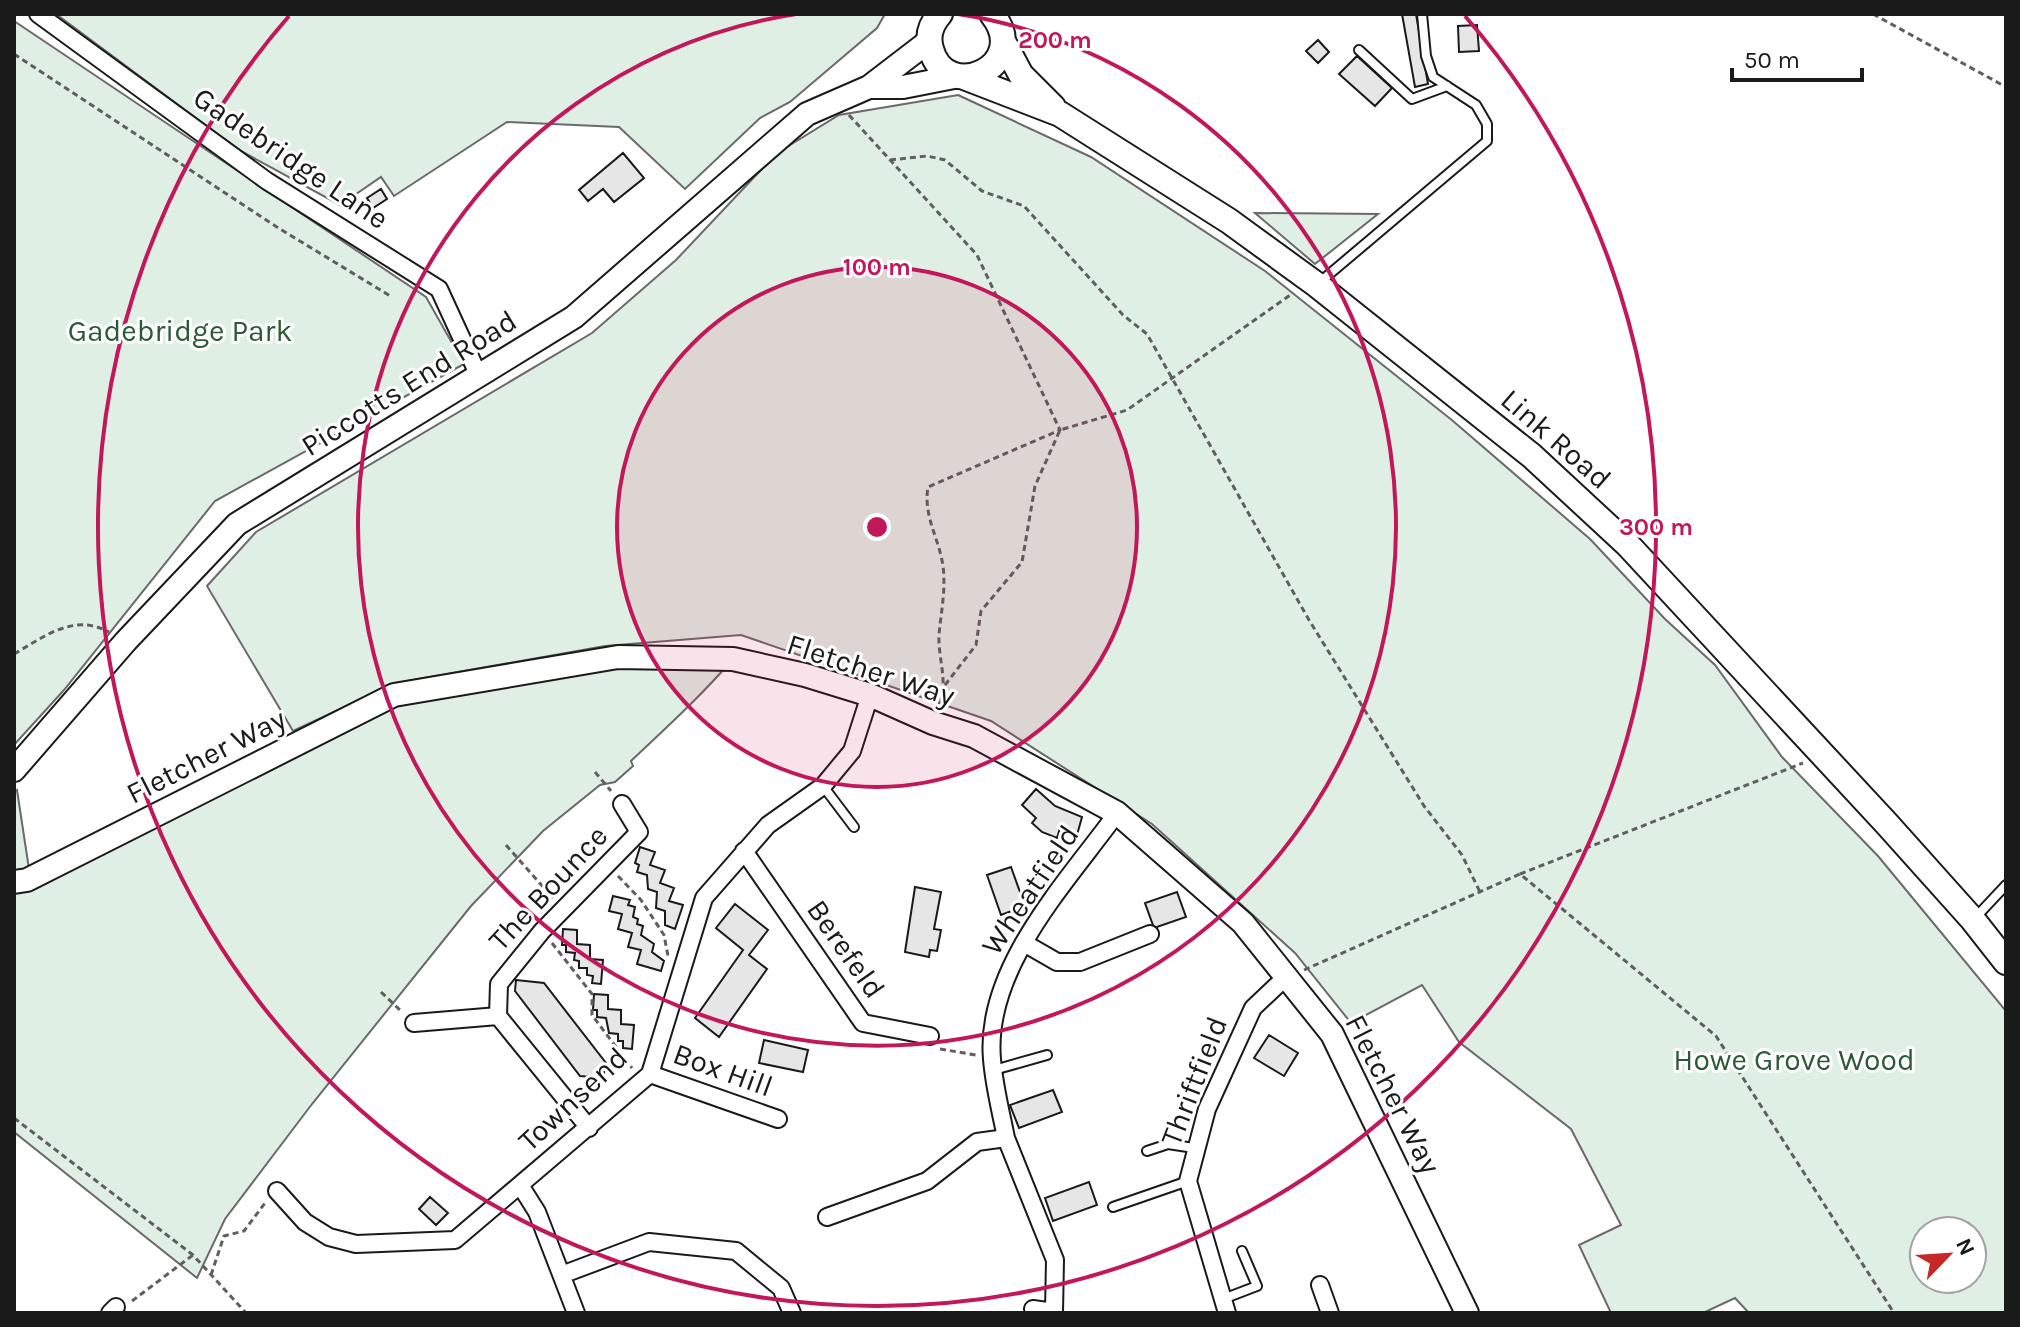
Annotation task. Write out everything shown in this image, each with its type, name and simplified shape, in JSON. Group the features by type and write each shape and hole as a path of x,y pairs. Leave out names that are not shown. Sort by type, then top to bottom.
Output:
{"main road":[{"name":"Link Road","path":"919,14 935,60 961,77 1060,114 1229,221 1312,282 1532,456 1628,545 1973,920 2006,962"},
{"path":"929,39 940,14"},
{"name":"Link Road","path":"992,14 1021,75 1060,114"},
{"path":"961,77 978,75 991,67 1000,56 1003,40"}],"street":[{"name":"Gadebridge Lane","path":"38,14 267,181 439,289 478,374"},
{"path":"1003,40 1009,14"},
{"name":"Piccotts End Road","path":"14,770 126,641 237,524 574,317 807,114 869,87 929,39"},
{"name":"Piccotts End Road","path":"869,87 903,87 961,77"},
{"name":"Fletcher Way","path":"14,882 27,880 394,695 618,657 733,659 805,675 870,695 933,723 974,736 1117,813 1243,923 1288,975 1339,1047 1467,1313"},
{"name":"Townsend","path":"277,1191 305,1222 329,1237 356,1244 455,1240 589,1128 646,1078 704,898 768,825 823,786 852,751 870,695"},
{"name":"The Bounce","path":"498,1016 499,984 542,931 639,832 622,804"},
{"name":"Wheatfield","path":"1058,1312 1055,1260 1006,1138 993,1064 1000,988 1024,943 1117,813"},
{"name":"Berefeld","path":"744,851 863,1023 930,1036"},
{"path":"1024,943 1057,962 1080,962 1150,934"},
{"name":"Thriftfield","path":"1225,1306 1188,1181 1194,1148 1207,1109 1253,1008 1288,975"},
{"path":"414,1023 498,1016 589,1128"},
{"name":"Box Hill","path":"646,1078 778,1119"},
{"path":"827,1217 927,1181 977,1142 1006,1138"},
{"path":"520,1185 537,1212 564,1274 576,1313"},
{"path":"564,1274 649,1242 736,1251 781,1288 792,1313"},
{"path":"1320,1285 1330,1313"},
{"path":"1033,1309 1058,1312"}],"lane":[{"path":"1312,282 1485,144 1487,124 1482,113 1464,94 1439,83 1430,69 1422,14"},
{"path":"1359,50 1412,99 1447,85"},
{"path":"823,786 854,827"},
{"path":"1973,920 2006,885"},
{"path":"993,1064 1047,1055"},
{"path":"1147,1151 1168,1144 1194,1148"},
{"path":"1113,1207 1188,1181"},
{"path":"1225,1306 1257,1286 1242,1251"}],"path":[{"path":"1873,14 2006,87"},
{"path":"14,54 280,229 392,297"},
{"path":"835,101 977,255 1060,430 1035,486 1022,562 981,611 976,645 943,687"},
{"path":"890,160 927,156 945,160 982,191 1024,206 1123,315 1147,334 1309,620 1424,806 1462,855 1480,892"},
{"path":"933,723 943,687 939,633 943,618 943,567 926,511 928,487 1060,430 1127,410 1312,282"},
{"path":"14,654 57,629 92,623 126,641"},
{"path":"1317,966 1520,874 1809,761"},
{"path":"595,772 622,804"},
{"path":"506,845 563,910"},
{"path":"607,865 641,900 664,935 671,961 681,966"},
{"path":"1520,874 1716,1036 1894,1313"},
{"path":"542,931 592,994 592,1015 646,1078"},
{"path":"381,992 414,1023"},
{"path":"930,1036 928,1047 993,1064"},
{"path":"14,1118 193,1255 246,1313"},
{"path":"211,1275 224,1236 244,1231 277,1191"},
{"path":"113,1310 130,1302 193,1255"}],"green space":[{"path":"56,14 885,14 877,28 790,102 760,118 685,189 619,127 507,122 394,196 381,177 340,205 239,150"},
{"name":"Gadebridge Park","path":"14,21 426,297 464,364 215,501 64,690 14,745"},
{"name":"Howe Grove Wood","path":"958,95 1091,157 1265,271 1453,421 1590,539 1665,619 1715,665 1782,757 1878,856 2006,1011 2006,1313 1749,1313 1735,1298 1703,1313 1611,1313 1579,1245 1621,1225 1571,1129 1459,1042 1422,985 1351,1023 1295,953 1152,824 991,721 741,635 605,646 396,683 293,731 207,586 256,532 592,333 676,260 777,153 839,115"},
{"path":"1255,213 1378,214 1315,264"},
{"path":"618,657 733,659 631,761 633,766 615,782 600,785 543,831 471,906 312,1104 225,1219 197,1278 14,1132 14,883 394,695"},
{"path":"17,790 29,869 14,872 14,792"}],"building":[{"path":"1402,14 1416,14 1428,84 1415,87"},
{"path":"1477,25 1479,51 1459,52 1458,26"},
{"path":"1318,40 1329,52 1318,63 1306,51"},
{"path":"1357,56 1392,88 1375,106 1339,74"},
{"path":"623,153 644,178 614,202 603,189 588,201 579,190"},
{"path":"381,189 387,199 373,208 367,198"},
{"path":"1036,789 1055,806 1082,817 1077,835 1060,828 1057,838 1042,832 1032,823 1036,818 1022,805"},
{"path":"640,847 655,852 650,865 665,870 660,883 674,888 669,901 683,905 675,929 665,925 665,911 656,908 657,892 648,889 647,875 637,872 639,865 635,863"},
{"path":"1011,867 1025,906 1001,915 987,875"},
{"path":"915,887 941,892 934,929 941,930 937,951 930,950 929,957 905,952"},
{"path":"1177,892 1186,917 1154,928 1145,903"},
{"path":"613,896 630,900 628,905 635,907 633,917 638,919 637,924 643,926 641,935 654,944 652,952 664,961 661,971 637,964 641,950 628,947 632,933 618,929 622,914 609,911"},
{"path":"735,904 768,930 749,955 767,969 719,1037 695,1018 743,950 716,928"},
{"path":"563,929 577,930 577,944 590,945 590,959 603,960 601,984 592,983 593,976 587,975 587,968 579,968 579,961 574,960 575,953 566,952 566,945 562,945"},
{"path":"516,980 544,983 606,1063 603,1078 580,1076 515,991"},
{"path":"594,994 608,995 608,1009 621,1010 621,1024 634,1025 632,1049 623,1048 618,1034 609,1033 606,1018 597,1017 597,1010 593,1010"},
{"path":"1269,1035 1298,1053 1284,1076 1254,1058"},
{"path":"764,1040 808,1050 803,1072 759,1063"},
{"path":"1053,1090 1062,1112 1019,1128 1010,1105"},
{"path":"1089,1182 1097,1205 1053,1221 1045,1198"},
{"path":"430,1197 448,1213 436,1225 419,1209"}]}
